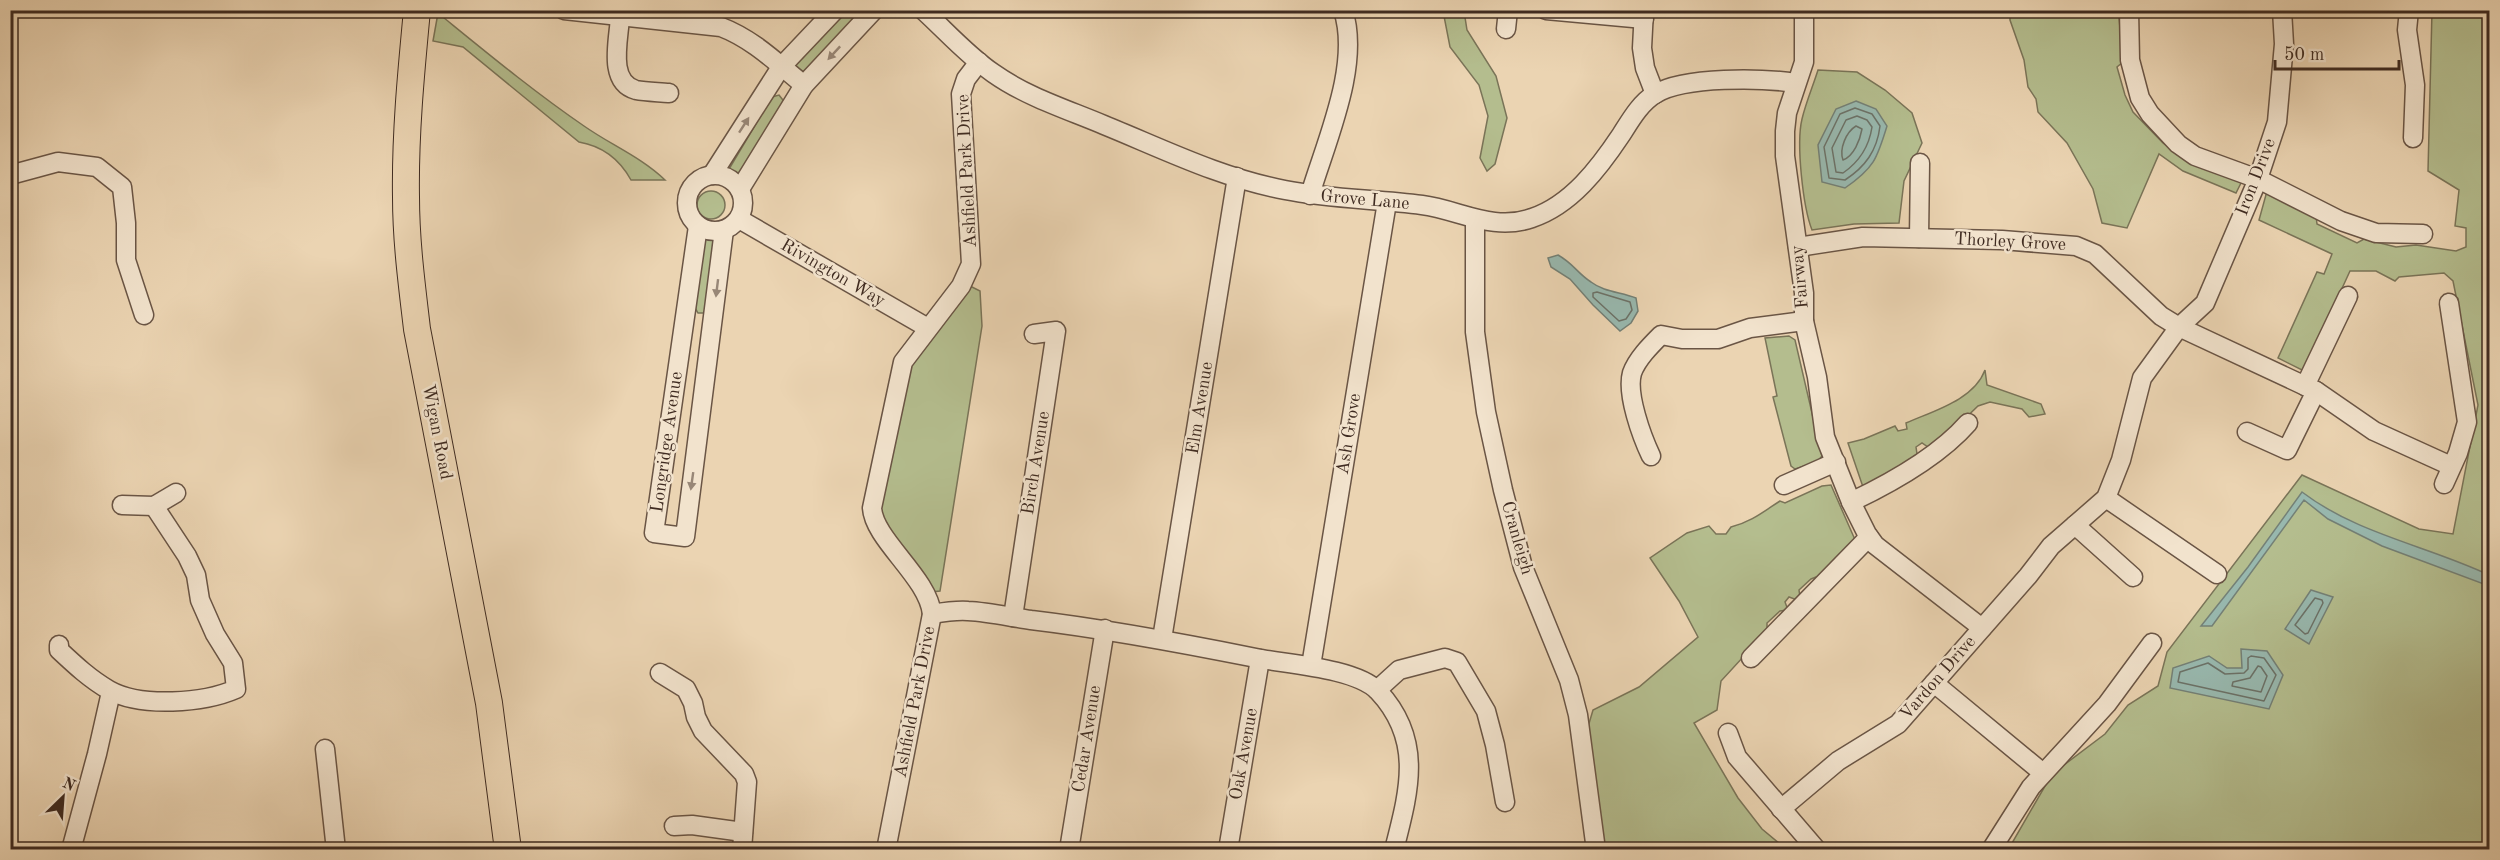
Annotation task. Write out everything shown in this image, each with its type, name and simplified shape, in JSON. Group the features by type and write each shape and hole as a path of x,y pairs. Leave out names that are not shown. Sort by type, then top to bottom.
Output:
{"highway":[{"name":"Wigan Road","path":"417,10 406,158 410,269 417,329 489,703 508,849"}],"street":[{"path":"564,10 620,16 650,15 721,27 737,33 804,85"},
{"path":"712,175 728,178 740,189 743,204 739,219 724,230 715,231 698,226 688,213 688,196 697,182 712,175 781,67 835,10"},
{"path":"740,189 804,85 874,10"},
{"name":"Grove Lane","path":"923,10 979,62 1003,80 1037,98 1172,154 1237,177 1310,195 1427,206 1475,220 1502,223 1524,221 1553,208 1600,165 1639,108 1655,94 1684,84 1772,80 1796,83"},
{"path":"1310,195 1344,83 1349,57 1349,32 1343,10"},
{"path":"1546,10 1644,15 1642,48 1645,68 1655,94"},
{"name":"Fairway","path":"1804,10 1804,62 1787,113 1785,156 1804,293 1804,321 1817,377 1825,437 1851,502 1875,545 1982,628"},
{"path":"2129,10 2130,60 2140,98 2164,131 2195,156 2258,179 2341,221 2376,234 2423,234"},
{"name":"Iron Drive","path":"2179,327 2205,303 2258,179 2277,122 2284,44 2282,10"},
{"path":"2409,10 2407,30 2415,85 2413,138"},
{"path":"620,16 617,73 625,84 635,90 669,93"},
{"name":"Ashfield Park Drive","path":"886,849 932,614 924,592 877,523 872,508 903,362 961,286 971,264 961,94 966,79 979,62"},
{"path":"10,175 58,162 97,167 122,187 126,223 126,260 144,315"},
{"path":"1919,238 1920,163"},
{"name":"Elm Avenue","path":"1162,639 1237,177"},
{"name":"Ash Grove","path":"1311,666 1387,202"},
{"name":"Rivington Way","path":"739,219 928,328"},
{"name":"Cranleigh","path":"1475,220 1474,332 1486,412 1523,567 1569,680 1578,715 1596,849"},
{"name":"Longridge Avenue","path":"698,226 654,533 685,537 724,230"},
{"name":"Thorley Grove","path":"1798,247 1863,237 2002,240 2076,246 2095,254 2161,316 2179,327 2311,389 2374,431 2451,466"},
{"path":"2247,432 2287,450 2348,297"},
{"path":"2444,484 2467,422 2449,303"},
{"path":"1651,456 1639,429 1630,385 1640,358 1661,335 1682,339 1718,339 1750,328 1804,321"},
{"name":"Vardon Drive","path":"1781,809 1838,761 1898,724 2028,576 2051,546 2106,498 2121,460 2142,378 2179,327"},
{"path":"683,331 712,335"},
{"name":"Birch Avenue","path":"1013,617 1056,331 1034,334"},
{"path":"1851,502 1888,485 1958,435 1968,423"},
{"path":"668,433 698,438"},
{"path":"1784,485 1836,462"},
{"path":"122,505 154,506 176,493"},
{"path":"2106,498 2217,573"},
{"path":"59,645 59,650 81,672 111,692 140,699 172,701 221,695 236,689 233,663 215,634 200,600 196,575 154,506"},
{"path":"2075,525 2133,577"},
{"path":"1751,658 1869,537"},
{"path":"932,614 967,611 1105,629 1260,659 1311,666 1368,684 1377,690 1394,713 1409,747 1408,785 1394,849"},
{"name":"Cedar Avenue","path":"1068,849 1105,629"},
{"path":"1991,849 2031,787 2107,704 2152,643"},
{"path":"1377,690 1400,670 1445,658 1456,662 1486,711 1495,745 1505,802"},
{"name":"Oak Avenue","path":"1228,849 1260,659"},
{"path":"660,673 686,689 703,731 744,774 747,782 743,841 692,825 674,826"},
{"path":"1934,683 2043,773"},
{"path":"71,849 98,754 111,692"},
{"path":"1728,733 1737,757 1817,849"},
{"path":"325,749 336,849"}],"green space":[{"path":"843,11 863,11 804,71 799,73 794,69 793,63"},
{"path":"1443,11 1464,11 1467,30 1496,76 1507,118 1495,164 1487,171 1480,158 1488,116 1479,85 1450,47"},
{"path":"2010,11 2114,11 2119,17 2123,62 2117,67 2125,95 2133,112 2163,143 2190,163 2242,181 2236,193 2183,171 2159,154 2127,228 2102,223 2093,189 2067,143 2038,112 2036,99 2028,87 2024,60 2010,20"},
{"path":"2432,11 2489,11 2489,849 2008,850 2052,774 2105,734 2128,705 2158,686 2167,652 2302,475 2419,529 2453,534 2478,405 2453,281 2444,273 2399,277 2395,281 2376,271 2350,271 2304,371 2278,358 2317,272 2324,274 2332,254 2259,220 2267,191 2316,216 2317,224 2357,243 2364,239 2396,247 2416,245 2456,251 2466,247 2466,228 2455,226 2459,190 2428,171"},
{"path":"438,13 546,99 594,133 636,158 665,180 631,180 610,155 579,142 463,47 433,41"},
{"path":"1818,70 1857,72 1885,90 1912,113 1922,143 1904,181 1899,223 1854,224 1812,230 1803,191 1800,130 1805,106"},
{"path":"779,95 786,104 741,174 736,177 730,174 729,169 772,97"},
{"path":"711,191 721,195 725,205 721,215 711,219 701,215 697,205 701,195"},
{"path":"709,236 718,242 706,313 698,313 695,308 702,241"},
{"path":"968,285 980,291 982,326 940,591 931,592 884,521 878,503 912,355"},
{"path":"1789,336 1795,340 1822,456 1817,462 1795,469 1791,466 1773,397 1777,396 1765,338"},
{"path":"1985,370 1987,385 2041,404 2045,414 2029,417 2022,409 1990,402 1978,406 1951,432 1928,447 1922,443 1916,447 1917,454 1884,480 1864,490 1848,443 1895,426 1898,431 1907,429 1906,423 1962,397 1980,380"},
{"path":"1831,485 1856,542 1824,574 1811,579 1799,590 1800,597 1797,600 1789,597 1785,602 1788,610 1780,611 1767,623 1767,631 1721,681 1717,710 1694,723 1738,798 1762,829 1786,849 1604,849 1585,737 1593,710 1639,687 1698,637 1679,601 1650,558 1687,533 1709,526 1716,534 1726,534 1731,527 1751,519 1780,501 1785,503 1822,486"}],"water":[{"path":"1856,101 1876,109 1887,126 1877,155 1862,175 1845,188 1822,182 1818,145 1836,109"},
{"path":"1558,255 1596,285 1636,298 1638,311 1631,323 1620,331 1570,279 1551,267 1548,258"},
{"path":"2302,492 2346,519 2489,575 2489,586 2382,546 2328,519 2304,500 2212,626 2201,626 2248,567"},
{"path":"2311,590 2333,597 2309,644 2285,629"},
{"path":"2241,649 2267,651 2283,675 2269,709 2170,688 2173,668 2209,656 2227,668 2242,668"}]}
